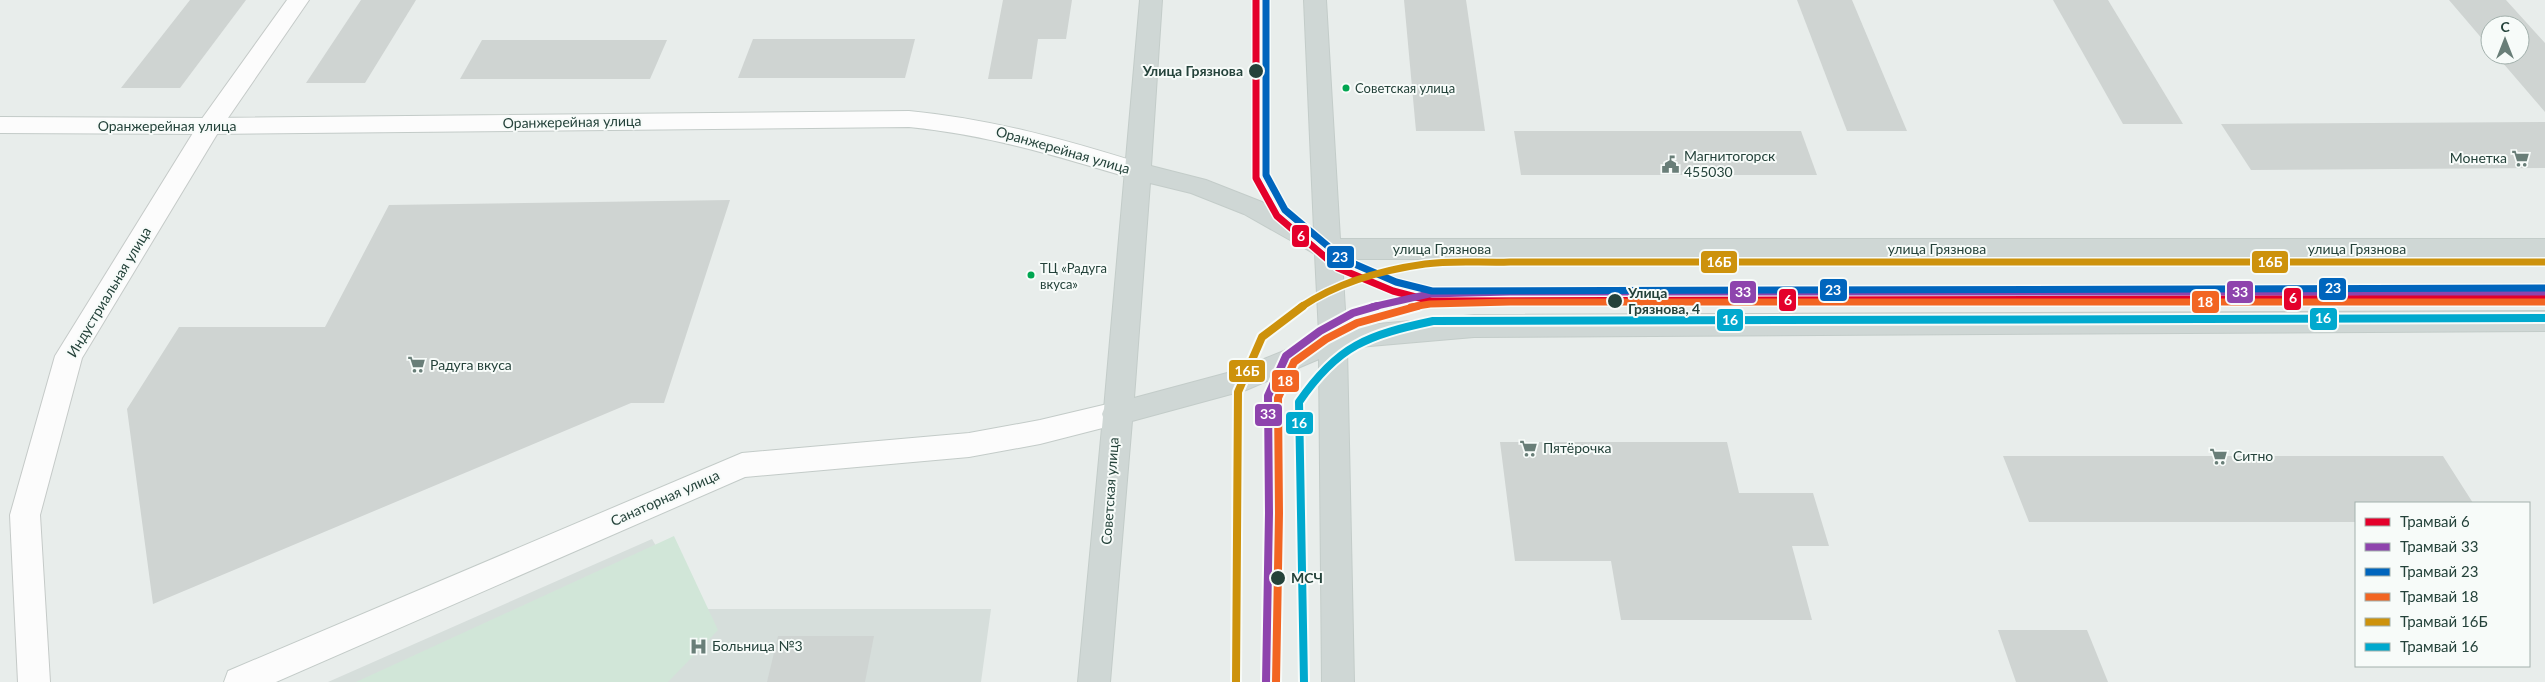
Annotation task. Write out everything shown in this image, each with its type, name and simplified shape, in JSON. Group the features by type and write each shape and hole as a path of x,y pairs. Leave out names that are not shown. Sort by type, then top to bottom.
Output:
{"main road":[{"name":"Индустриальная улица","path":"34,682 25,515 69,356 210,126 298,0"},
{"path":"1151,0 1137,170 1197,186 1253,208 1328,249"},
{"path":"1315,0 1333,339 1338,682"},
{"name":"Оранжерейная улица","path":"0,125 210,126 908,119 945,121 1022,135 1137,170"},
{"name":"Советская улица","path":"1094,682 1110,510 1116,414 1133,246 1137,170"},
{"name":"улица Грязнова","path":"1328,249 2545,249"},
{"path":"1116,414 1236,382 1294,359 1333,339 1474,326 2545,321"},
{"name":"Санаторная улица","path":"240,682 742,465 970,444 1040,432 1116,414"}],"shaded area":[{"name":"Больница №3","path":"652,539 692,609 991,609 981,682 328,682"}],"green space":[{"path":"674,536 718,630 668,682 356,682"}],"building":[{"path":"190,0 246,0 180,88 121,88"},
{"path":"361,0 416,0 365,83 306,83"},
{"path":"1003,0 1072,0 1066,39 1038,39 1032,79 988,79"},
{"path":"1404,0 1466,0 1485,131 1416,131"},
{"path":"1797,0 1852,0 1907,131 1847,131"},
{"path":"2053,0 2108,0 2183,124 2123,124"},
{"path":"2449,0 2506,0 2520,15 2480,15 2480,36"},
{"path":"2530,26 2545,43 2545,112 2505,65 2530,65"},
{"path":"753,39 915,39 905,78 738,78"},
{"path":"482,40 667,40 650,79 460,79"},
{"path":"2545,122 2545,168 2251,170 2221,124"},
{"path":"1514,131 1801,131 1817,175 1521,175"},
{"name":"Радуга вкуса","path":"730,200 664,403 631,403 153,604 127,409 179,327 325,327 389,205"},
{"path":"1500,442 1727,442 1739,493 1813,493 1829,546 1792,546 1812,620 1621,620 1611,561 1515,561"},
{"path":"2003,456 2443,456 2472,502 2355,502 2355,522 2029,522"},
{"path":"1998,630 2087,630 2108,682 2016,682"},
{"path":"778,636 874,636 865,682 767,682"}],"tram line":[{"name":"6","path":"1256,0 1256,178 1277,216 1338,268 1393,291 1431,301 2545,298"},
{"name":"23","path":"1266,0 1266,175 1285,210 1343,259 1396,282 1432,291 2545,288"},
{"name":"16Б","path":"1236,682 1238,392 1262,337 1303,306 1343,285 1387,272 1426,264 1510,262 2545,262"},
{"name":"33","path":"1266,682 1269,513 1268,396 1286,356 1320,331 1353,313 1429,294 1510,292 2545,292"},
{"name":"18","path":"1276,682 1279,513 1278,398 1294,362 1326,339 1357,323 1398,310 1430,304 1510,302 2545,302"},
{"name":"16","path":"1304,682 1299,402 1312,382 1340,354 1356,344 1390,331 1433,321 2545,318"}],"place":[{"name":"Улица Грязнова","path":"1256,71"},
{"name":"Советская улица","path":"1346,88"},
{"name":"Монетка","path":"2521,158"},
{"name":"Магнитогорск 455030","path":"1670,164"},
{"name":"ТЦ «Радуга вкуса»","path":"1031,275"},
{"name":"Улица Грязнова, 4","path":"1615,301"},
{"name":"Радуга вкуса","path":"416,365"},
{"name":"Пятёрочка","path":"1529,448"},
{"name":"Ситно","path":"2219,456"},
{"name":"МСЧ","path":"1278,578"},
{"name":"Больница №3","path":"698,646"}]}
